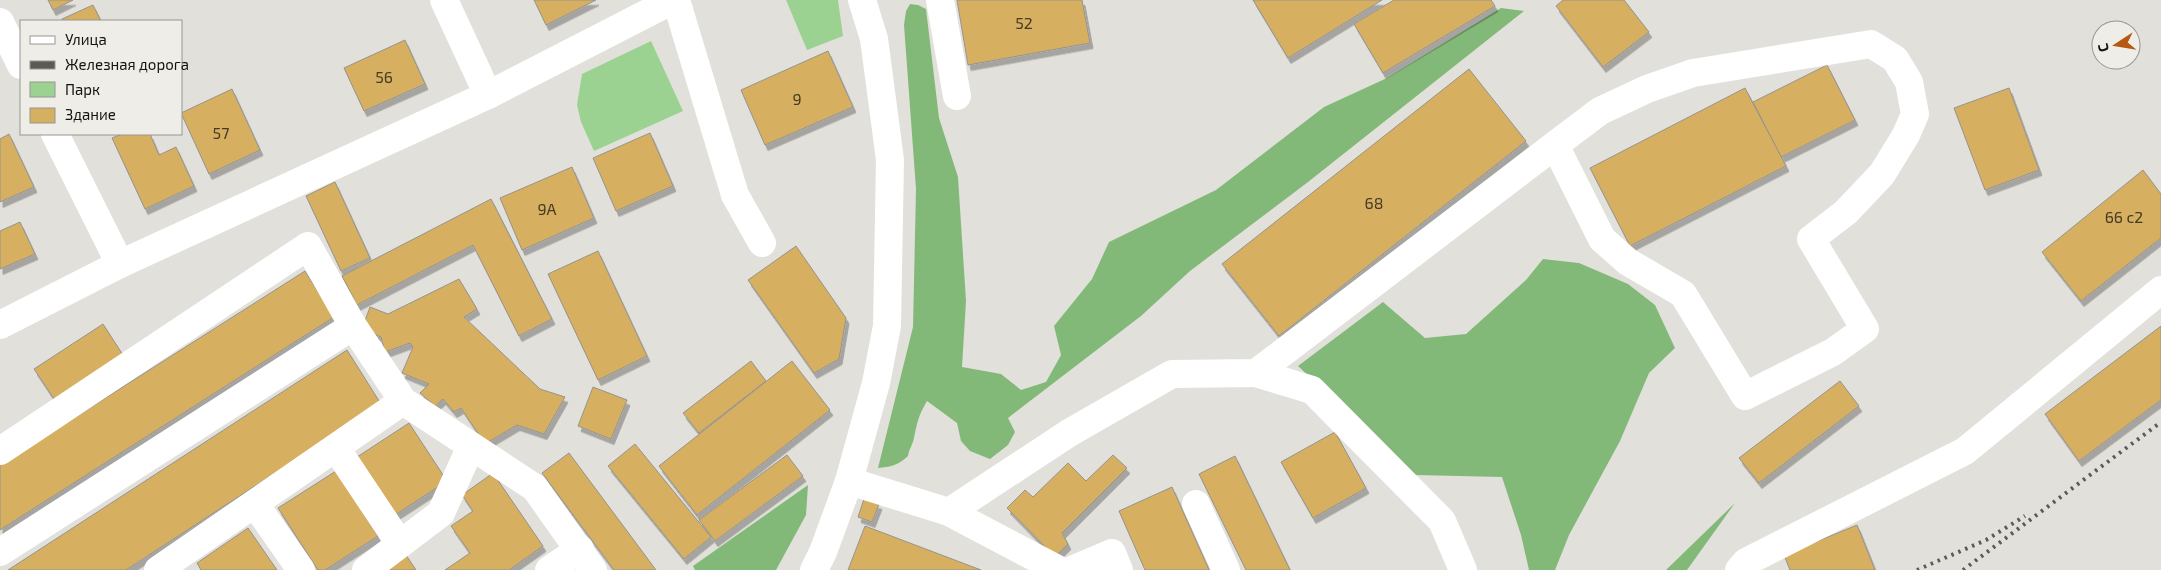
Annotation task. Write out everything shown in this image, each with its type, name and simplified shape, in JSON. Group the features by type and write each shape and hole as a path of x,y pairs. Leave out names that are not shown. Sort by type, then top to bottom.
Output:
{"street":[{"path":"444,0 488,94"},
{"path":"0,325 120,264 488,94 675,0 735,195 762,243"},
{"path":"801,570 818,561 849,481 876,382 887,326 890,160 874,39 862,0"},
{"path":"940,0 957,96"},
{"path":"0,22 20,63"},
{"path":"1256,373 1600,111 1647,89 1684,76 1871,44 1895,59 1909,82 1916,114 1906,135 1882,174 1846,212 1811,239 1865,329 1833,352 1745,396 1683,294 1628,262 1602,240 1556,145"},
{"path":"56,135 120,264"},
{"path":"0,452 308,246 353,326 403,400 535,488 587,560 549,570"},
{"path":"1739,570 1746,562 1964,451 2161,290"},
{"path":"0,552 353,326"},
{"path":"949,512 1069,433 1172,374 1256,373 1312,390 1442,521 1463,570"},
{"path":"174,566 255,504 403,400"},
{"path":"366,570 441,513 471,446"},
{"path":"336,448 400,544"},
{"path":"849,481 949,512 1059,570"},
{"path":"255,504 301,570"},
{"path":"1196,504 1226,570"},
{"path":"1072,570 1112,553 1119,570"}],"green space":[{"path":"786,0 838,0 843,36 807,50"},
{"path":"910,4 926,9 939,118 958,177 966,301 962,367 1001,374 1021,390 1046,382 1061,355 1054,326 1092,279 1109,242 1216,190 1324,107 1387,78 1501,8 1524,11 1308,182 1190,271 1141,316 1008,418 1015,432 1008,445 990,459 970,451 961,441 957,423 927,401 919,419 908,456 894,465 878,468 913,327 916,189 904,25 906,11"},
{"path":"651,41 683,111 594,151 581,122 577,105 582,74"},
{"path":"1543,259 1579,263 1628,284 1655,305 1675,348 1649,373 1620,441 1569,535 1555,570 1529,570 1521,535 1502,477 1415,475 1298,366 1383,302 1425,338 1466,334 1526,280"},
{"path":"808,485 806,515 776,570 695,570 693,566"},
{"path":"1735,503 1687,570 1666,570"}],"building":[{"path":"48,0 73,0 53,10"},
{"path":"534,0 596,0 546,25"},
{"path":"957,0 1082,0 1090,43 968,65"},
{"path":"1253,0 1382,0 1288,58"},
{"path":"1394,0 1491,0 1495,6 1383,73 1354,24"},
{"path":"1563,0 1624,0 1649,32 1603,67 1556,6"},
{"path":"93,5 100,20 62,20"},
{"path":"405,40 425,84 364,111 344,68"},
{"path":"828,51 853,107 765,145 741,90"},
{"path":"1827,65 1855,120 1781,157 1753,102"},
{"path":"1469,69 1526,141 1279,336 1222,264"},
{"path":"1745,88 1786,166 1630,246 1590,168"},
{"path":"2009,88 2039,170 1985,190 1954,108"},
{"path":"232,89 260,150 209,174 182,113"},
{"path":"650,133 673,186 616,211 593,158"},
{"path":"9,134 34,187 0,202 0,139"},
{"path":"120,135 150,135 159,155 176,147 194,186 145,209 112,138"},
{"path":"572,167 594,218 522,250 500,198"},
{"path":"2143,170 2161,194 2161,238 2081,301 2042,252"},
{"path":"335,182 370,258 341,271 306,196"},
{"path":"491,199 552,319 519,336 473,245 357,305 342,276"},
{"path":"20,222 35,254 0,269 0,231"},
{"path":"796,246 846,318 839,359 814,373 748,280"},
{"path":"598,251 647,356 598,380 548,274"},
{"path":"305,271 334,317 0,530 0,465"},
{"path":"459,279 477,309 464,317 540,389 565,397 544,434 517,425 485,444 461,408 454,412 443,399 435,406 420,393 429,384 402,373 413,347 410,343 385,352 381,337 362,329 370,307 388,314"},
{"path":"103,324 123,355 54,399 34,369"},
{"path":"2161,326 2161,400 2079,461 2045,414"},
{"path":"347,350 381,404 126,570 8,570"},
{"path":"751,361 766,381 699,433 683,413"},
{"path":"792,361 830,410 697,515 659,466"},
{"path":"1840,381 1859,406 1759,483 1739,458"},
{"path":"593,387 627,400 611,439 578,426"},
{"path":"409,423 447,481 395,515 357,457"},
{"path":"1335,432 1366,488 1313,518 1281,462"},
{"path":"635,444 711,537 684,559 608,466"},
{"path":"569,453 656,570 614,570 542,473"},
{"path":"787,455 803,476 715,541 699,520"},
{"path":"1113,455 1127,468 1062,533 1068,544 1055,557 1007,508 1025,490 1033,497 1068,463 1086,481"},
{"path":"1235,456 1290,570 1246,570 1199,474"},
{"path":"336,471 378,536 325,570 318,570 278,508"},
{"path":"493,473 543,546 509,570 445,570 470,553 451,526 473,511 462,495"},
{"path":"1172,487 1209,570 1145,570 1119,511"},
{"path":"864,499 879,504 872,522 858,517"},
{"path":"1857,525 1875,570 1790,570 1784,555"},
{"path":"865,526 981,570 848,570"},
{"path":"248,528 277,570 201,570 197,563"},
{"path":"406,555 416,570 385,570"}],"railway":[{"path":"1963,570 2161,422"},
{"path":"1917,570 1986,540 2025,516"}]}
